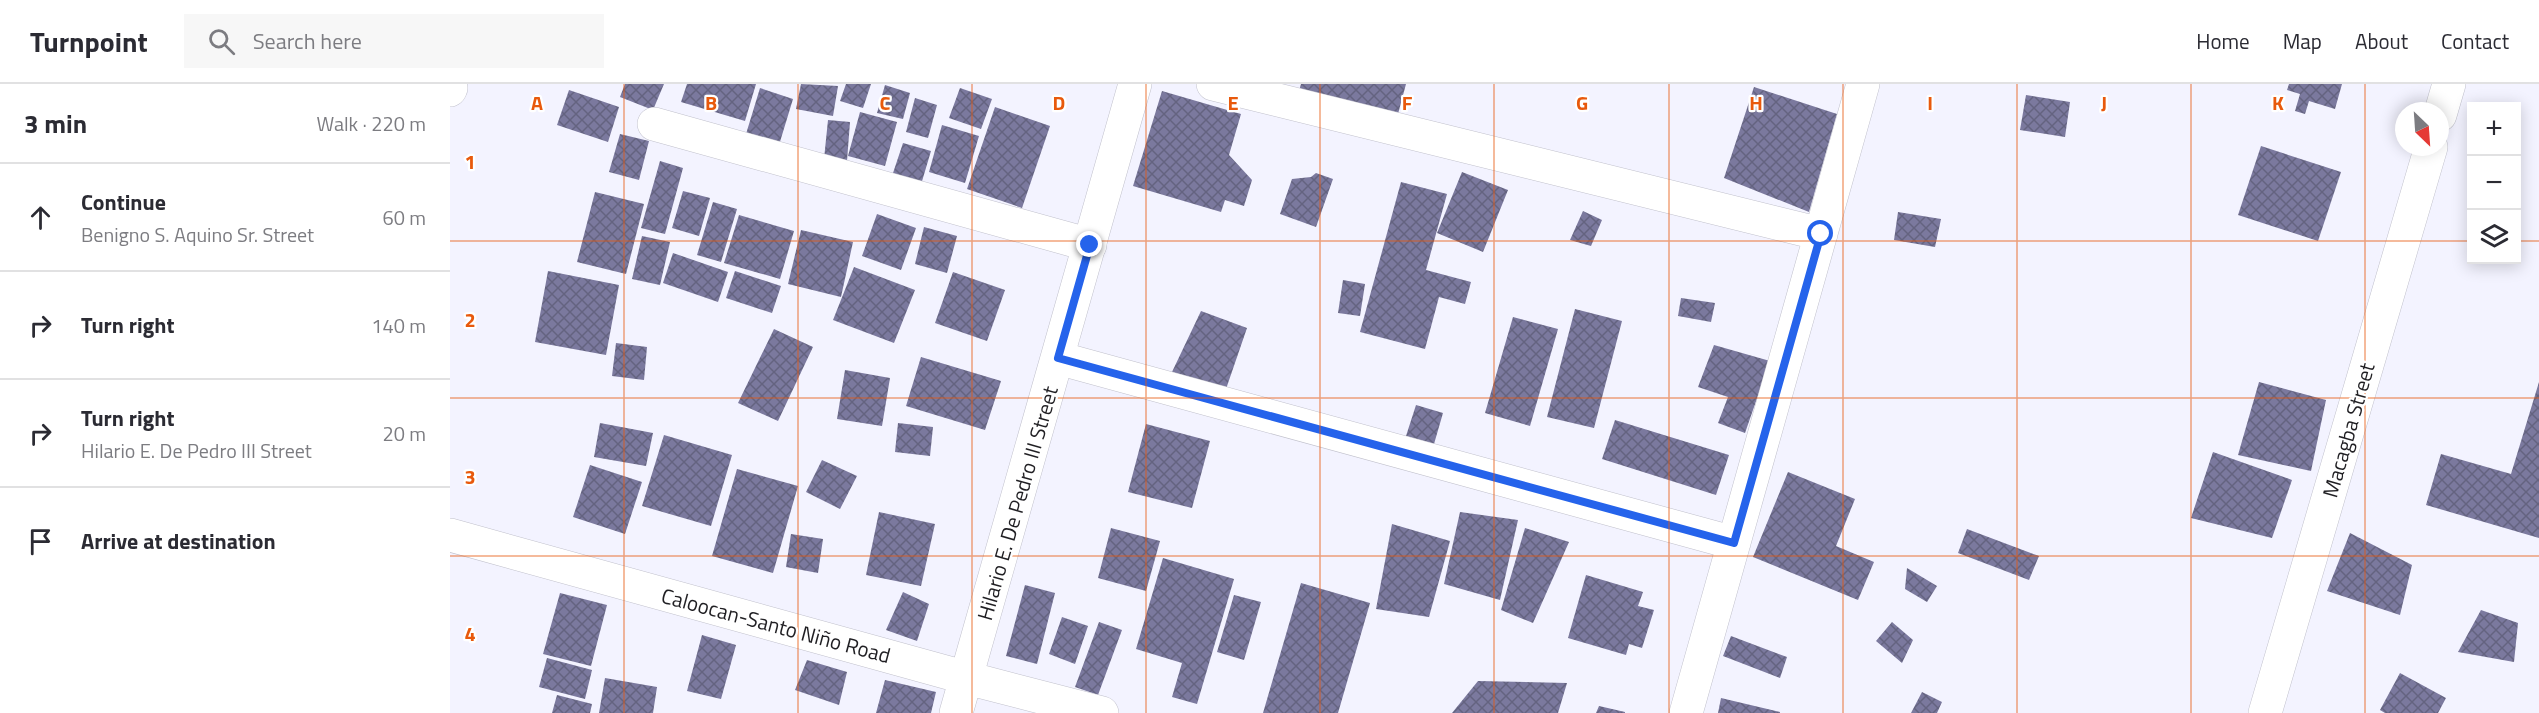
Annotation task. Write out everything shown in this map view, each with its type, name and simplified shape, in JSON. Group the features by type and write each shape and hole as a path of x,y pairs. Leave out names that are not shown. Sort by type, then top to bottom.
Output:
{"street":[{"name":"Hilario E. De Pedro III Street","path":"956,713 1135,84"},
{"path":"1213,84 1821,234"},
{"path":"1686,713 1863,84"},
{"path":"2444,102 2449,84"},
{"path":"654,124 1090,245"},
{"name":"Macagba Street","path":"2265,713 2428,156"},
{"path":"1058,358 1734,543"},
{"name":"Caloocan-Santo Niño Road","path":"450,535 1102,713"}],"building":[{"path":"625,84 664,84 653,110 620,97"},
{"path":"687,84 756,84 745,121 681,102"},
{"path":"801,84 838,86 833,116 796,109"},
{"path":"846,84 871,84 863,108 840,101"},
{"path":"1301,84 1406,84 1398,114 1299,91"},
{"path":"2289,84 2342,84 2335,109 2309,101 2305,114 2295,111 2300,94 2287,90"},
{"path":"885,85 910,93 903,119 877,113"},
{"path":"1754,87 1837,114 1809,212 1724,178"},
{"path":"760,88 793,99 779,145 746,134"},
{"path":"960,88 992,99 981,129 949,118"},
{"path":"569,90 619,107 608,142 557,125"},
{"path":"1162,91 1241,114 1229,155 1252,180 1244,206 1225,200 1221,212 1133,186"},
{"path":"2026,95 2070,102 2065,137 2020,130"},
{"path":"915,98 937,105 928,138 906,132"},
{"path":"995,107 1050,126 1022,208 967,189"},
{"path":"860,112 897,122 885,166 848,156"},
{"path":"828,120 850,122 847,161 824,159"},
{"path":"942,125 979,136 965,183 929,172"},
{"path":"620,134 649,141 639,180 609,172"},
{"path":"903,143 931,151 920,188 891,179"},
{"path":"2261,146 2341,172 2318,241 2238,215"},
{"path":"660,161 683,168 665,234 641,228"},
{"path":"1462,172 1508,190 1483,252 1437,233"},
{"path":"1316,173 1333,179 1316,227 1280,214 1292,179 1311,177"},
{"path":"1401,182 1447,194 1426,270 1471,282 1465,304 1439,297 1425,349 1360,332"},
{"path":"683,191 710,198 699,236 672,228"},
{"path":"595,192 644,204 626,274 577,262"},
{"path":"713,202 737,209 721,262 697,255"},
{"path":"1583,211 1602,220 1591,246 1570,240"},
{"path":"1898,212 1941,219 1935,247 1894,240"},
{"path":"877,214 916,228 901,270 862,256"},
{"path":"739,215 794,231 780,279 724,263"},
{"path":"924,227 957,236 947,273 915,264"},
{"path":"801,230 853,242 841,297 788,284"},
{"path":"642,236 670,242 660,285 632,279"},
{"path":"673,253 728,272 718,302 663,283"},
{"path":"854,267 915,290 894,343 833,320"},
{"path":"548,271 619,285 606,355 535,342"},
{"path":"735,271 781,286 772,313 726,298"},
{"path":"953,272 1005,290 987,341 935,323"},
{"path":"1343,280 1365,284 1360,316 1338,313"},
{"path":"1681,298 1715,303 1711,322 1678,316"},
{"path":"1575,309 1622,321 1594,428 1547,417"},
{"path":"1201,311 1247,328 1226,389 1172,372"},
{"path":"1513,317 1558,329 1530,426 1485,413"},
{"path":"774,329 813,347 778,421 738,403"},
{"path":"616,343 647,347 644,380 612,376"},
{"path":"1714,345 1770,361 1745,433 1718,423 1728,397 1698,387"},
{"path":"921,357 1001,381 985,430 906,406"},
{"path":"845,370 890,378 882,426 837,419"},
{"path":"2259,382 2326,400 2311,471 2238,455"},
{"path":"2539,382 2539,538 2426,505 2441,454 2511,474"},
{"path":"1416,405 1443,413 1434,444 1406,436"},
{"path":"1615,420 1729,455 1716,495 1602,459"},
{"path":"600,423 653,433 646,466 594,457"},
{"path":"898,423 933,427 930,456 895,452"},
{"path":"1146,424 1210,441 1192,508 1128,492"},
{"path":"664,435 732,455 711,526 642,506"},
{"path":"2213,452 2292,480 2272,538 2191,518"},
{"path":"822,460 857,476 840,509 806,492"},
{"path":"590,465 642,482 625,534 573,517"},
{"path":"737,469 798,486 773,573 712,556"},
{"path":"1788,472 1855,499 1836,546 1874,562 1858,600 1753,557"},
{"path":"879,512 935,524 921,586 866,575"},
{"path":"1460,512 1518,520 1500,600 1444,584"},
{"path":"1392,524 1450,541 1429,617 1376,609"},
{"path":"1111,528 1160,541 1146,591 1098,578"},
{"path":"1525,528 1569,542 1533,623 1501,610"},
{"path":"1967,529 2039,556 2029,580 1958,553"},
{"path":"2350,533 2412,565 2400,615 2327,591"},
{"path":"791,534 823,539 818,573 786,567"},
{"path":"1163,558 1234,579 1197,704 1172,697 1182,663 1136,649"},
{"path":"1907,568 1937,586 1927,602 1905,589"},
{"path":"1586,575 1643,592 1638,606 1654,610 1642,648 1629,644 1626,655 1568,638"},
{"path":"1301,583 1370,603 1338,713 1263,713"},
{"path":"1025,585 1055,593 1037,664 1006,656"},
{"path":"903,592 929,604 917,641 886,630"},
{"path":"560,593 607,605 591,666 543,654"},
{"path":"1234,595 1261,602 1244,660 1217,652"},
{"path":"2481,610 2518,623 2514,662 2458,652"},
{"path":"1062,617 1088,626 1075,664 1049,654"},
{"path":"1099,622 1122,630 1098,695 1075,687"},
{"path":"1892,622 1913,640 1902,663 1876,641"},
{"path":"702,635 736,645 721,699 687,691"},
{"path":"1731,636 1787,657 1780,678 1723,656"},
{"path":"547,658 592,670 585,699 539,687"},
{"path":"807,660 847,672 839,705 795,690"},
{"path":"2400,673 2446,698 2438,713 2385,713 2380,710"},
{"path":"605,678 657,687 653,713 599,713"},
{"path":"885,680 936,692 931,713 876,713"},
{"path":"1478,681 1567,683 1558,713 1452,713"},
{"path":"1922,692 1942,702 1937,713 1911,713"},
{"path":"557,695 592,704 590,713 552,713"},
{"path":"1721,698 1780,712 1780,713 1718,713"},
{"path":"1599,706 1625,712 1625,713 1596,713"}],"route":[{"path":"1090,245 1058,358 1734,543 1821,234"}]}
